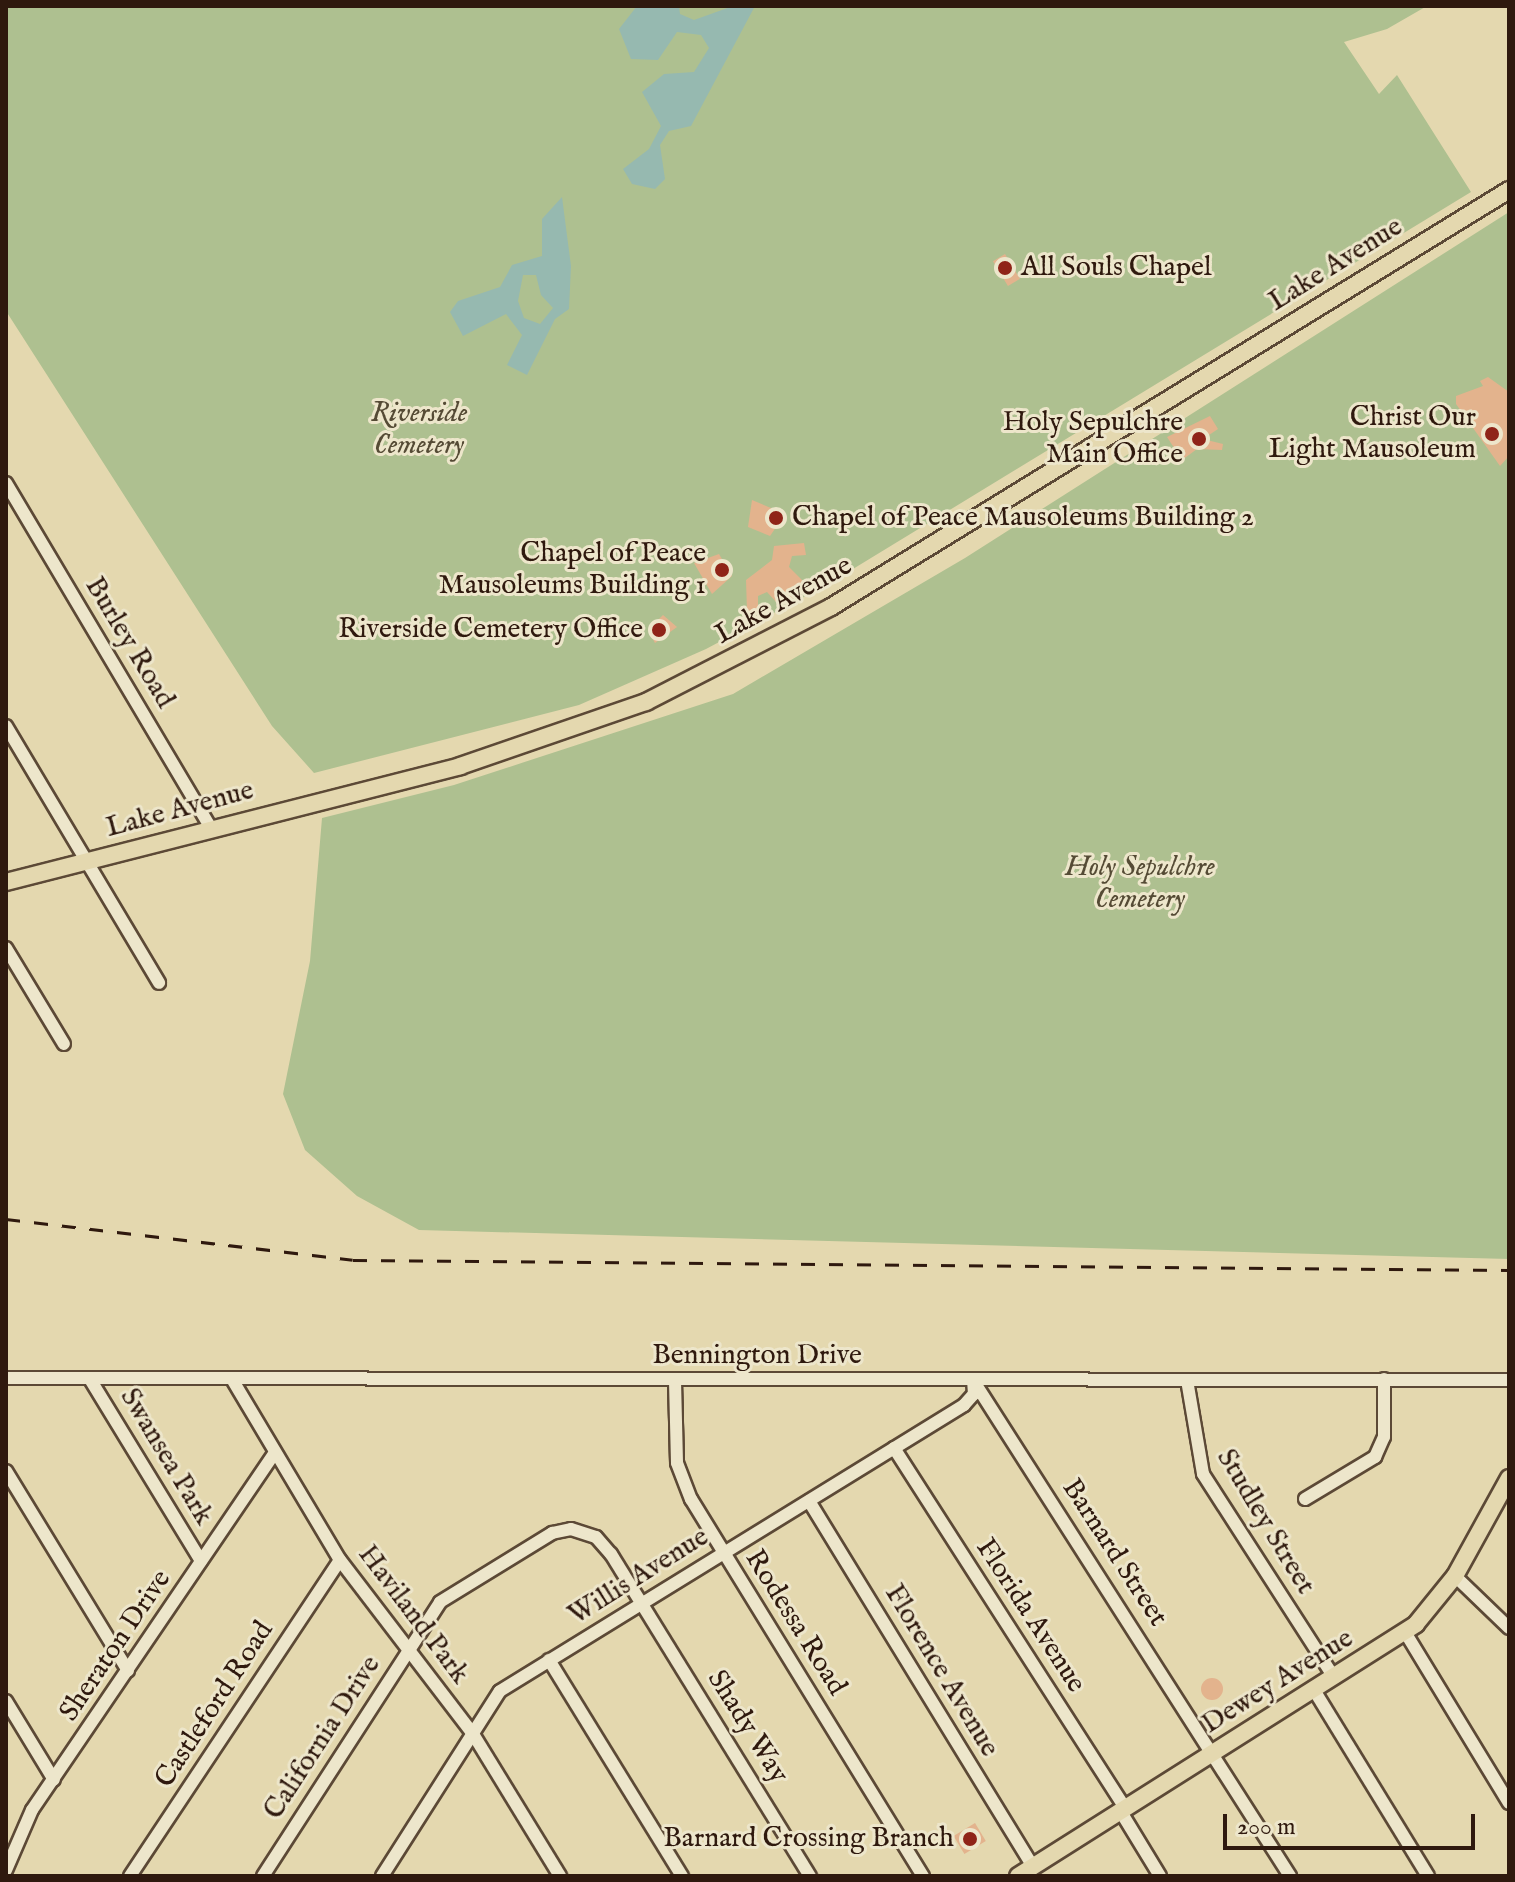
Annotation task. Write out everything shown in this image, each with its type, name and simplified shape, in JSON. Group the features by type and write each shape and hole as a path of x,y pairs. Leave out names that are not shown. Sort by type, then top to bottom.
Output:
{"main road":[{"name":"Lake Avenue","path":"6,882 460,766 556,736 700,677 831,607 1509,190"},
{"name":"Dewey Avenue","path":"1028,1872 1405,1632 1427,1614 1455,1576 1507,1486"}],"street":[{"name":"Burley Road","path":"6,483 211,828"},
{"path":"6,726 159,983"},
{"path":"6,948 64,1044"},
{"name":"Bennington Drive","path":"6,1378 1509,1380"},
{"name":"Swansea Park","path":"90,1379 201,1561"},
{"name":"Haviland Park","path":"232,1379 340,1560 473,1734 555,1874"},
{"name":"Willis Avenue","path":"382,1876 500,1691 969,1402 973,1379"},
{"name":"Barnard Street","path":"973,1379 1290,1876"},
{"path":"1305,1499 1375,1457 1384,1437 1384,1379"},
{"name":"Studley Street","path":"1187,1380 1203,1474 1334,1677"},
{"name":"Rodessa Road","path":"675,1381 679,1471 724,1553 923,1876"},
{"name":"Florida Avenue","path":"894,1448 1123,1810 1160,1876"},
{"name":"Sheraton Drive","path":"6,1870 22,1827 275,1453"},
{"path":"6,1471 128,1671"},
{"name":"Florence Avenue","path":"809,1501 1028,1872"},
{"name":"California Drive","path":"263,1876 409,1649 447,1596 561,1529 581,1530 604,1544 642,1603"},
{"name":"Castleford Road","path":"130,1876 340,1560"},
{"path":"1455,1576 1509,1628"},
{"name":"Shady Way","path":"642,1603 810,1876"},
{"path":"1405,1632 1509,1803"},
{"path":"549,1660 682,1876"},
{"path":"1314,1690 1428,1876"},
{"path":"6,1701 54,1780"}],"green space":[{"name":"Riverside Cemetery","path":"6,6 1427,6 1387,29 1344,42 1379,94 1397,75 1471,192 830,583 706,649 579,705 314,773 272,726 6,311"},
{"name":"Holy Sepulchre Cemetery","path":"1509,212 1509,1259 419,1230 357,1196 305,1150 283,1094 310,961 322,818 454,785 733,694 965,558"}],"water":[{"path":"637,6 679,6 680,14 694,20 733,6 755,6 691,126 669,131 660,145 665,179 655,189 632,184 623,169 649,149 661,126 642,92 664,74 694,72 709,48 701,35 677,32 658,60 631,59 619,29"},
{"path":"562,197 571,266 569,309 555,319 527,375 507,365 522,335 506,314 463,336 450,312 458,301 500,287 512,265 542,256 542,219","holes":["523,275 536,275 541,295 553,308 540,324 524,318 518,301"]}],"building":[{"name":"All Souls Chapel","path":"1005,254 1020,279 1008,286 993,261"},
{"name":"Christ Our Light Mausoleum","path":"1488,377 1509,392 1509,456 1500,466 1456,404 1456,396 1483,386 1480,381"},
{"name":"Holy Sepulchre Main Office","path":"1210,416 1218,429 1203,439 1223,444 1222,450 1197,449 1182,460 1167,437"},
{"name":"Chapel of Peace Mausoleums Building 2","path":"752,500 785,514 770,536 748,527"},
{"path":"804,543 806,555 792,556 789,567 807,585 788,603 778,604 767,592 758,596 758,610 747,611 746,580 772,560 774,546"},
{"name":"Chapel of Peace Mausoleums Building 1","path":"719,554 732,576 712,594 694,563"},
{"name":"Riverside Cemetery Office","path":"663,615 677,627 655,643 648,630"},
{"path":"1208,1678 1216,1678 1223,1689 1216,1700 1208,1700 1201,1693 1201,1685"},
{"name":"Barnard Crossing Branch","path":"975,1823 986,1841 964,1854 954,1836"}],"railway":[{"path":"6,1219 353,1260 1509,1270"}],"place":[{"name":"All Souls Chapel","path":"1005,268"},
{"name":"Christ Our Light Mausoleum","path":"1492,434"},
{"name":"Holy Sepulchre Main Office","path":"1199,439"},
{"name":"Chapel of Peace Mausoleums Building 2","path":"776,518"},
{"name":"Chapel of Peace Mausoleums Building 1","path":"722,570"},
{"name":"Riverside Cemetery Office","path":"659,630"},
{"name":"Barnard Crossing Branch","path":"970,1839"}]}
